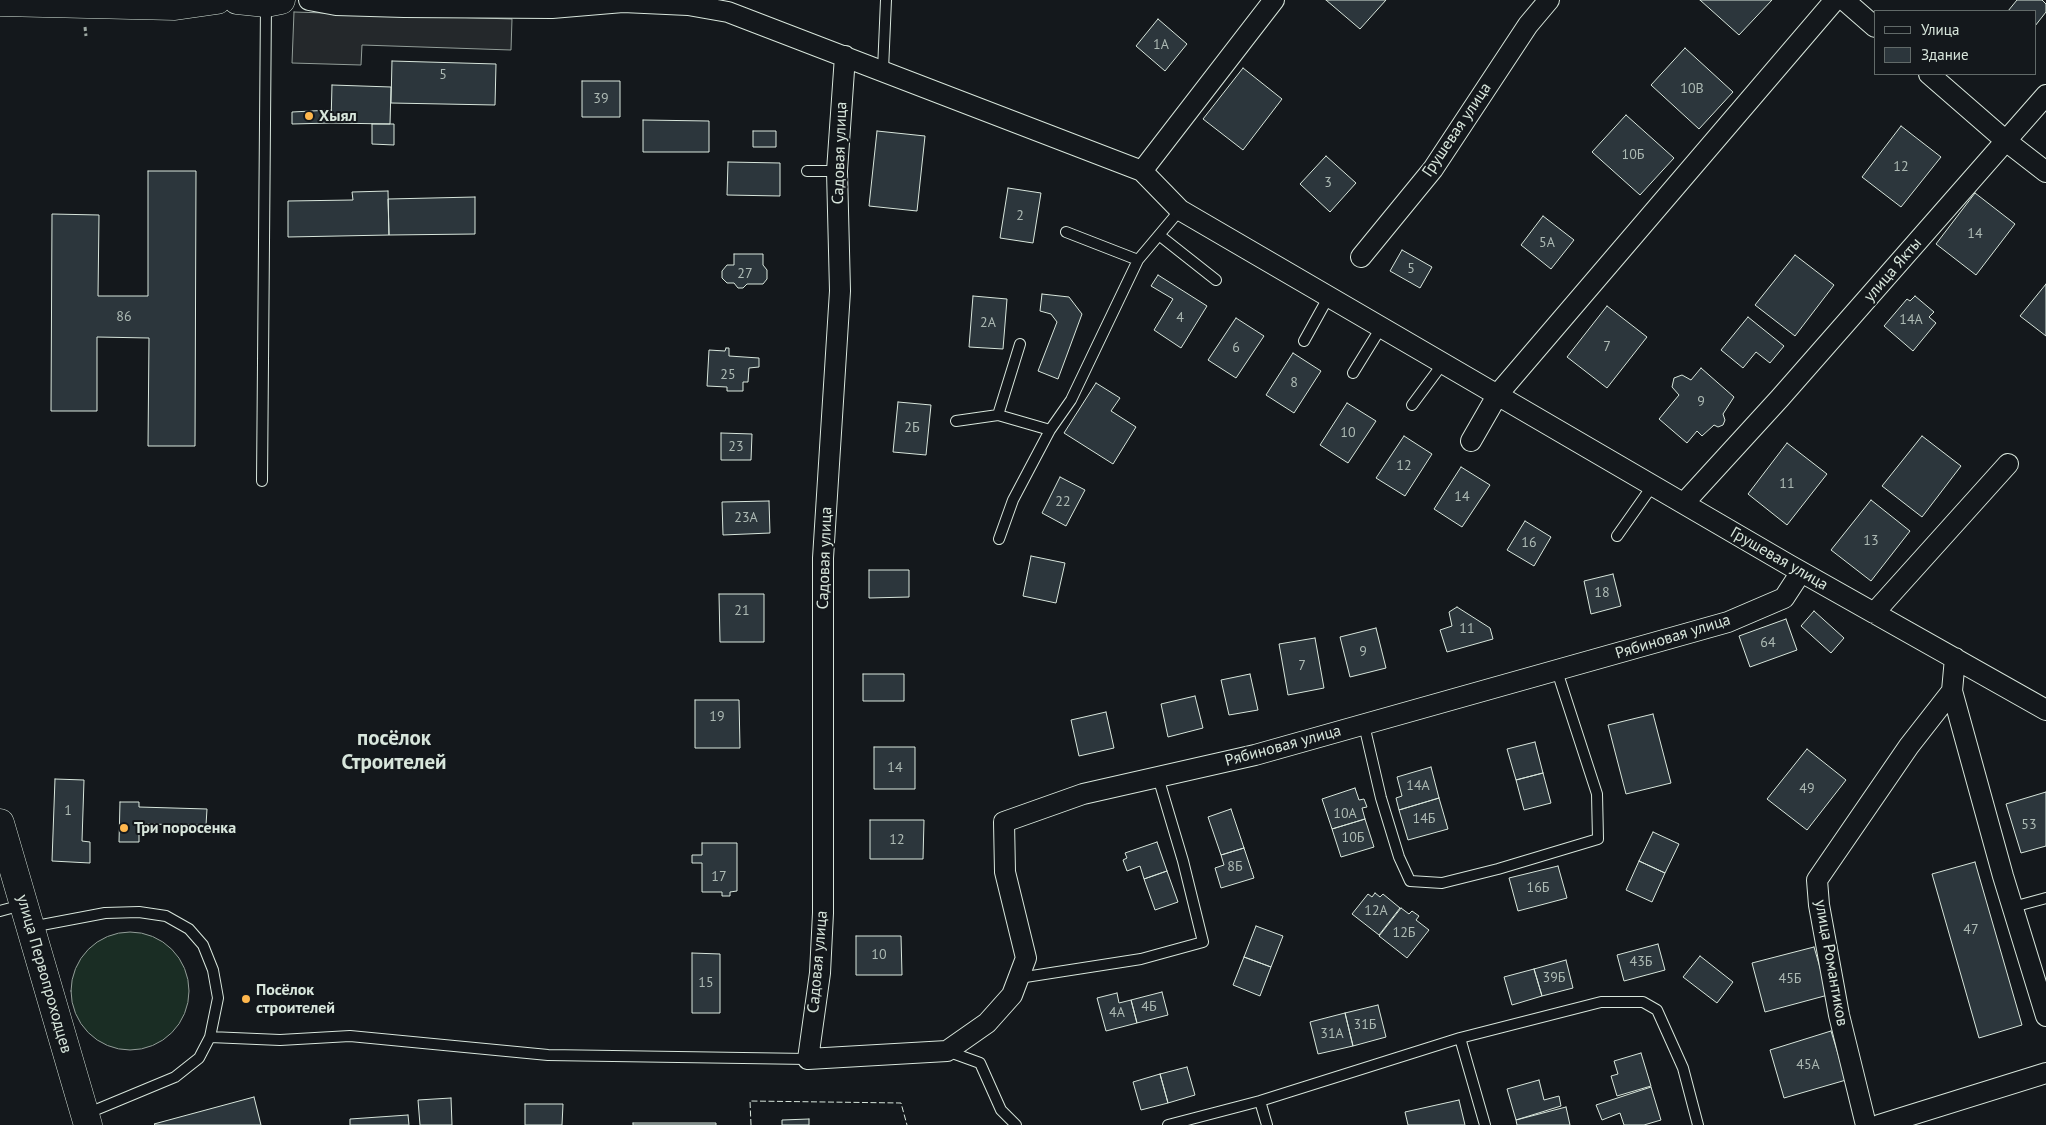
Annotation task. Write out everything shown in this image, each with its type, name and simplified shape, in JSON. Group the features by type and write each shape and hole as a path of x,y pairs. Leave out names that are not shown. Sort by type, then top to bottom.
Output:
{"street":[{"path":"0,2 175,6 217,0"},
{"path":"237,0 273,1"},
{"path":"309,0 336,5 397,4 552,8 623,1 688,5 728,12 1142,171 1274,0"},
{"name":"Грушевая улица","path":"1361,257 1433,169 1528,25 1549,0"},
{"path":"1471,442 1498,394 1835,0"},
{"path":"1844,0 1874,26"},
{"name":"Садовая улица","path":"808,1059 820,973 822,914 823,558 840,291 838,171 845,56"},
{"path":"1930,75 2006,141 2046,172"},
{"name":"улица Якты","path":"1684,503 1780,398 2046,95"},
{"name":"Грушевая улица","path":"1142,171 1180,210 1444,362 1801,572 2046,710"},
{"path":"1874,613 2008,464"},
{"name":"Рябиновая улица","path":"947,1051 987,1023 1012,996 1026,958 1005,872 1004,822 1083,794 1256,755 1728,622 1784,598 1801,572"},
{"path":"1955,658 1952,691 2012,907 2046,1016"},
{"name":"улица Романтиков","path":"1866,1125 1839,1015 1819,905 1817,880 1909,746 1952,691"},
{"name":"улица Первопроходцев","path":"0,823 18,914 86,1120"},
{"path":"808,1059 947,1051"},
{"path":"1879,1125 2046,1073"}],"lane":[{"path":"883,70 886,0"},
{"path":"262,481 273,1"},
{"path":"807,171 838,171"},
{"path":"999,539 1013,500 1050,430 1071,400 1138,260 1180,210"},
{"path":"1066,232 1138,260"},
{"path":"1159,235 1216,280"},
{"path":"1304,341 1329,296"},
{"path":"1353,373 1382,326"},
{"path":"998,415 1020,344"},
{"path":"1412,405 1444,362"},
{"path":"956,421 998,415 1050,430"},
{"path":"1617,536 1653,485"},
{"path":"1364,725 1381,798 1399,857 1410,881 1442,883 1498,869 1598,839 1597,794 1557,671"},
{"path":"1019,978 1142,959 1202,942 1184,861 1158,777"},
{"path":"2012,907 2046,898"},
{"path":"18,914 139,912 166,916 188,929 204,945 213,970 218,998 210,1037 200,1058 175,1077 86,1120"},
{"path":"1168,1125 1260,1102 1460,1038 1601,1002 1643,1002 1657,1010 1683,1068 1698,1125"},
{"path":"210,1037 233,1040 280,1040 350,1036 548,1055 808,1059"},
{"path":"1460,1038 1485,1125"},
{"path":"947,1051 980,1063 1001,1110 1016,1125"},
{"path":"1260,1102 1267,1125"}],"green space":[{"path":"130,932 153,936 172,949 185,968 189,991 185,1014 172,1033 153,1046 130,1050 107,1046 88,1033 75,1014 71,991 75,968 88,949 107,936"}],"shaded area":[{"path":"294,12 512,19 511,50 362,45 361,65 292,63"}],"building":[{"path":"1326,0 1386,0 1360,29"},
{"path":"1700,0 1772,0 1739,35"},
{"path":"2017,0 2042,0 2046,4 2046,12 2036,25 2036,10 2009,10"},
{"path":"1158,19 1187,44 1165,71 1136,46"},
{"path":"1685,48 1733,92 1699,129 1651,85"},
{"path":"392,61 496,64 495,105 391,103"},
{"path":"1243,68 1282,99 1243,150 1203,119"},
{"path":"582,81 620,81 620,117 582,117"},
{"path":"332,85 391,87 390,124 331,123"},
{"path":"331,110 331,123 292,124 292,112"},
{"path":"1626,115 1674,158 1640,195 1592,152"},
{"path":"643,120 709,121 709,152 643,152"},
{"path":"372,124 394,124 394,145 372,144"},
{"path":"1901,126 1941,157 1901,207 1862,177"},
{"path":"753,131 776,131 776,147 753,147"},
{"path":"877,131 925,136 917,211 869,206"},
{"path":"1326,156 1356,183 1330,212 1300,184"},
{"path":"728,162 780,163 780,196 727,195"},
{"path":"148,171 196,171 195,446 148,446 149,338 97,337 97,411 51,411 52,214 99,215 98,296 148,296"},
{"path":"1008,188 1041,193 1033,243 1000,238"},
{"path":"388,191 389,235 288,237 288,201 353,200 352,192"},
{"path":"1975,193 2015,224 1976,275 1936,244"},
{"path":"475,197 475,234 389,235 388,199"},
{"path":"1543,216 1574,240 1551,269 1521,245"},
{"path":"1402,250 1432,267 1420,288 1390,271"},
{"path":"734,254 763,254 763,265 767,270 767,279 763,284 747,284 743,288 738,288 734,283 727,283 722,278 722,271 727,265 734,265"},
{"path":"1795,255 1834,285 1795,336 1755,305"},
{"path":"1158,275 1207,306 1181,348 1154,330 1173,299 1151,286"},
{"path":"2046,284 2046,336 2020,316"},
{"path":"1042,294 1069,297 1082,314 1058,379 1038,371 1057,322 1051,314 1040,311"},
{"path":"973,296 1007,299 1003,349 969,347"},
{"path":"1915,296 1934,312 1929,317 1936,323 1913,351 1884,326 1907,299 1910,301"},
{"path":"1607,306 1647,337 1607,388 1567,357"},
{"path":"1748,317 1784,346 1770,363 1756,352 1743,368 1721,350"},
{"path":"1236,318 1264,336 1236,378 1208,360"},
{"path":"726,348 729,348 729,356 759,358 759,367 749,368 748,382 743,382 743,391 727,391 727,387 707,386 709,350 725,351"},
{"path":"1293,353 1321,371 1294,413 1266,395"},
{"path":"1701,368 1734,397 1723,414 1725,420 1723,425 1718,427 1714,425 1702,436 1697,431 1687,443 1659,419 1679,395 1672,387 1674,378 1682,375 1691,380"},
{"path":"1096,383 1120,398 1111,411 1136,427 1113,464 1064,433"},
{"path":"898,402 931,405 926,455 893,452"},
{"path":"1347,403 1376,421 1348,463 1320,445"},
{"path":"721,433 752,434 751,460 721,460"},
{"path":"1404,436 1432,454 1405,496 1376,478"},
{"path":"1922,436 1961,466 1922,517 1882,486"},
{"path":"1787,443 1827,474 1787,525 1748,494"},
{"path":"1461,467 1490,485 1462,527 1434,509"},
{"path":"1060,477 1085,490 1066,526 1042,513"},
{"path":"1871,500 1910,531 1871,581 1831,550"},
{"path":"769,501 770,533 723,535 722,502"},
{"path":"1525,521 1551,537 1534,566 1507,550"},
{"path":"1031,556 1065,563 1056,603 1023,596"},
{"path":"869,570 909,570 909,597 869,598"},
{"path":"1613,574 1621,606 1591,614 1584,581"},
{"path":"719,594 764,594 764,642 720,642"},
{"path":"1457,607 1490,628 1493,639 1447,652 1440,630 1452,626 1449,612"},
{"path":"1814,611 1844,638 1831,653 1801,626"},
{"path":"1786,619 1797,650 1750,667 1739,636"},
{"path":"1376,628 1386,668 1350,677 1340,637"},
{"path":"1315,638 1324,688 1288,695 1279,644"},
{"path":"863,674 904,674 904,701 863,701"},
{"path":"1250,674 1258,710 1229,715 1221,680"},
{"path":"1195,696 1203,728 1168,737 1161,704"},
{"path":"695,700 739,700 740,748 695,748"},
{"path":"1106,712 1114,748 1079,756 1071,720"},
{"path":"1653,714 1671,783 1626,794 1608,725"},
{"path":"1535,742 1543,773 1516,780 1507,749"},
{"path":"874,747 915,747 915,789 874,789"},
{"path":"1807,749 1846,780 1807,830 1767,799"},
{"path":"1431,767 1439,798 1399,810 1396,798 1402,796 1397,777"},
{"path":"1543,773 1551,803 1524,810 1516,780"},
{"path":"55,779 84,780 82,841 90,842 90,863 52,861"},
{"path":"1355,788 1359,800 1364,799 1367,807 1362,808 1365,819 1332,829 1322,799"},
{"path":"2046,792 2046,846 2021,853 2006,804"},
{"path":"1439,798 1448,829 1408,840 1399,810"},
{"path":"120,802 139,802 139,807 207,809 206,825 139,824 139,842 119,842"},
{"path":"1231,809 1244,848 1221,855 1208,817"},
{"path":"1365,819 1374,847 1341,857 1332,829"},
{"path":"870,820 924,820 923,859 870,859"},
{"path":"1653,832 1679,844 1665,873 1639,861"},
{"path":"1157,842 1167,871 1144,879 1140,866 1127,871 1123,860 1127,858 1125,853"},
{"path":"702,843 737,843 737,891 730,892 730,896 722,896 722,892 702,892 702,863 692,863 692,855 702,855"},
{"path":"1244,848 1254,878 1221,888 1215,868 1224,865 1221,855"},
{"path":"1639,861 1665,873 1652,902 1626,890"},
{"path":"1975,862 2022,1025 1979,1038 1932,874"},
{"path":"1558,866 1567,898 1518,911 1509,878"},
{"path":"1167,871 1178,902 1155,910 1144,879"},
{"path":"1375,893 1380,897 1383,894 1400,908 1379,935 1352,914 1368,894 1372,897"},
{"path":"1401,908 1409,914 1412,911 1419,916 1416,920 1429,930 1407,958 1379,936"},
{"path":"1256,926 1283,936 1271,967 1244,957"},
{"path":"856,936 901,936 902,975 856,975"},
{"path":"1658,944 1665,970 1624,981 1617,955"},
{"path":"1814,947 1828,995 1765,1012 1752,963"},
{"path":"692,953 720,954 720,1013 692,1013"},
{"path":"1700,956 1733,982 1717,1003 1683,977"},
{"path":"1244,957 1271,967 1260,996 1233,985"},
{"path":"1566,960 1573,988 1542,996 1534,969"},
{"path":"1534,969 1542,996 1512,1005 1504,977"},
{"path":"1162,992 1168,1015 1137,1023 1131,1000"},
{"path":"1117,993 1119,1003 1131,1000 1137,1023 1106,1031 1097,998"},
{"path":"1378,1005 1386,1037 1353,1046 1345,1013"},
{"path":"1345,1013 1353,1046 1318,1054 1310,1022"},
{"path":"1831,1031 1846,1080 1784,1098 1770,1050"},
{"path":"1641,1053 1651,1086 1617,1096 1611,1076 1618,1074 1614,1061"},
{"path":"1187,1067 1195,1095 1168,1103 1160,1074"},
{"path":"1160,1074 1168,1103 1141,1110 1133,1082"},
{"path":"1539,1080 1544,1100 1559,1096 1561,1106 1516,1120 1507,1089"},
{"path":"1651,1087 1661,1120 1644,1125 1624,1125 1620,1113 1602,1120 1596,1105"},
{"path":"254,1097 261,1125 154,1124"},
{"path":"451,1098 452,1125 420,1125 418,1100"},
{"path":"1459,1100 1465,1125 1408,1125 1405,1112"},
{"path":"525,1104 563,1104 562,1125 525,1125"},
{"path":"1566,1107 1570,1125 1517,1125 1516,1120"},
{"path":"408,1115 409,1125 350,1125 350,1119"},
{"path":"809,1119 809,1125 782,1125 782,1120"},
{"path":"633,1123 716,1123 716,1125 633,1125"}],"fence":[{"path":"751,1125 750,1101 901,1103 907,1125"}],"place":[{"name":"Хыял","path":"309,116"},
{"name":"Три поросенка","path":"124,828"},
{"name":"Посёлок строителей","path":"246,999"}],"district":[{"name":"посёлок Строителей","path":"394,751"}]}
